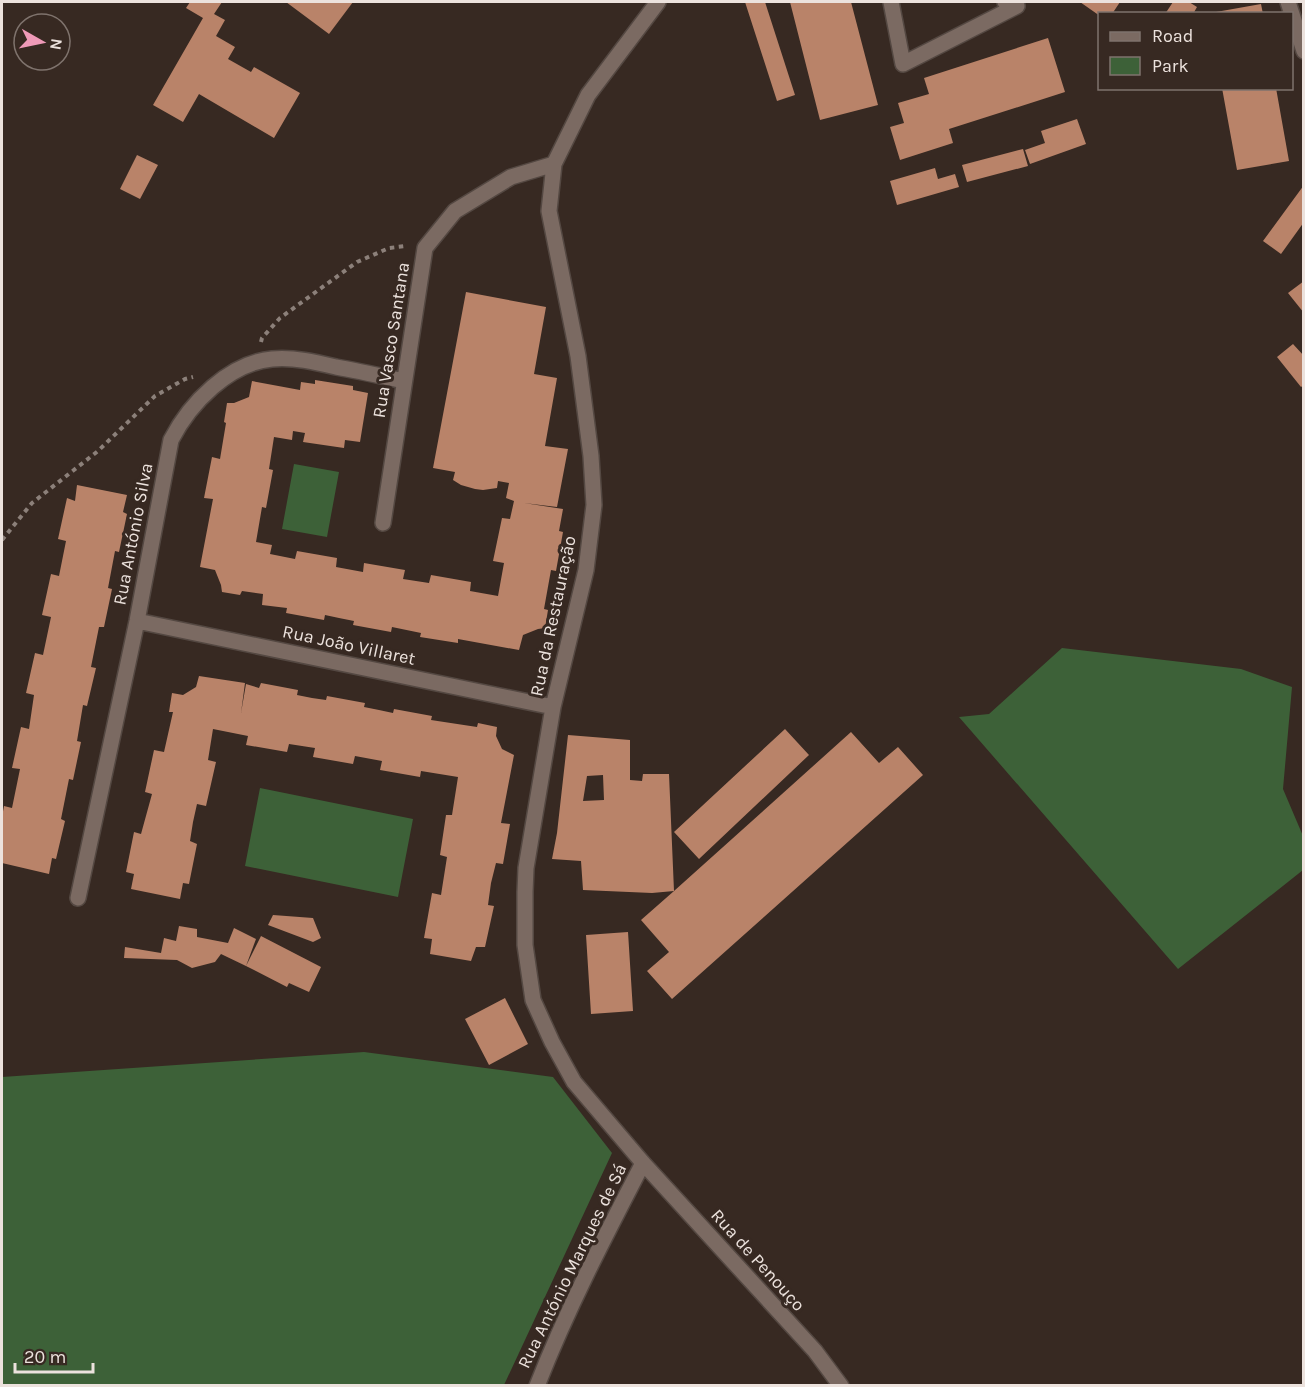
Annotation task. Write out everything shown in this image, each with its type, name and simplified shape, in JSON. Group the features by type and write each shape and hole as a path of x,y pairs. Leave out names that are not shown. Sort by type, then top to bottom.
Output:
{"street":[{"name":"Rua da Restauração","path":"643,1163 574,1082 552,1042 533,1000 525,945 526,876 553,707 586,570 594,506 591,456 578,356 549,211 554,164 588,95 658,2"},
{"path":"891,2 903,64 1017,6 1005,2"},
{"path":"1293,17 1304,51"},
{"name":"Rua Vasco Santana","path":"383,523 425,248 455,211 511,177 554,164"},
{"name":"Rua António Silva","path":"78,898 137,621 171,440 187,413 213,386 235,371 273,358 303,359 404,381"},
{"name":"Rua João Villaret","path":"137,621 553,707"},
{"name":"Rua António Marques de Sá","path":"537,1386 555,1338 643,1163"},
{"name":"Rua de Penouço","path":"643,1163 815,1350 841,1386"}],"path":[{"path":"257,362 262,338 280,318 357,262 389,248 407,246 425,248"},
{"path":"2,540 32,503 98,451 155,396 195,376"}],"green space":[{"path":"294,464 339,472 327,537 282,529"},
{"path":"1062,648 1241,669 1292,687 1283,789 1303,836 1303,870 1178,969 959,717 989,714"},
{"path":"260,788 413,819 398,897 245,866"},
{"path":"364,1052 553,1077 612,1153 504,1385 2,1385 2,1077"}],"building":[{"path":"190,2 222,2 214,14 225,20 216,36 235,47 228,59 251,72 254,67 300,93 274,138 199,94 183,122 153,105 203,18 186,8"},
{"path":"286,2 353,2 329,34"},
{"path":"745,2 765,2 795,95 777,101"},
{"path":"790,2 851,2 878,105 820,120"},
{"path":"1080,2 1120,2 1113,12 1098,12 1098,15"},
{"path":"1173,2 1189,2 1197,7 1194,12 1166,12"},
{"path":"1261,4 1263,12 1216,12"},
{"path":"1048,38 1065,92 949,129 953,143 900,160 890,127 904,123 898,103 929,94 924,78"},
{"path":"1222,90 1276,90 1289,161 1237,170"},
{"path":"1077,119 1086,144 1030,164 1025,150 1045,143 1041,131"},
{"path":"1023,149 1028,166 967,182 962,165"},
{"path":"137,155 158,165 140,199 120,189"},
{"path":"935,168 938,179 955,174 959,187 897,205 890,181"},
{"path":"1304,185 1304,222 1281,254 1263,241"},
{"path":"1304,281 1304,313 1288,293"},
{"path":"466,292 546,307 534,374 557,378 545,446 568,449 557,507 524,503 563,509 559,531 563,532 556,571 551,570 544,609 548,610 545,628 523,635 519,650 458,639 458,643 420,637 421,633 392,627 391,632 353,625 354,621 325,615 324,620 286,613 287,608 262,605 263,594 242,591 240,595 222,592 215,570 200,567 213,499 204,498 212,457 220,459 227,403 234,403 249,397 252,381 300,390 301,382 315,384 315,380 353,386 353,390 368,393 360,442 345,440 344,448 303,442 305,433 293,431 292,440 274,437 269,469 273,470 266,508 262,507 256,542 272,545 270,554 295,559 297,551 337,558 336,567 363,572 364,563 405,570 403,579 429,583 431,575 471,582 470,591 498,596 504,563 493,561 502,518 510,519 514,501 506,498 509,483 498,481 497,488 475,489 453,480 455,472 433,468"},
{"path":"1293,344 1304,356 1304,385 1301,387 1277,357"},
{"path":"77,485 127,495 123,512 127,514 119,552 115,551 108,588 112,589 104,627 99,627 91,667 96,668 87,706 83,705 77,741 81,742 73,780 69,779 61,819 65,821 56,859 52,858 49,874 2,863 2,817 4,806 12,808 20,769 12,768 21,727 29,729 34,695 26,693 35,653 43,655 51,617 42,615 51,574 59,576 66,541 58,539 67,498 75,501"},
{"path":"199,676 245,683 241,713 246,684 259,688 261,683 298,690 297,695 312,698 326,700 327,696 365,703 364,707 393,713 394,709 432,716 431,720 477,727 478,723 497,727 496,736 502,749 514,755 501,823 510,824 503,864 496,863 491,883 488,905 494,906 485,947 476,947 471,961 430,954 432,939 424,938 432,893 441,895 447,857 440,855 446,815 452,815 458,777 421,771 420,777 380,770 382,761 355,756 353,764 313,757 315,748 289,744 287,752 246,745 248,736 213,729 208,760 216,762 206,806 197,804 193,822 190,841 197,844 189,884 183,883 180,899 131,889 134,874 126,872 134,832 141,834 152,794 145,792 154,750 164,752 173,712 169,712 172,693 183,695 196,687"},
{"path":"785,729 809,755 699,859 674,832"},
{"path":"851,732 879,763 898,747 923,775 672,999 647,971 669,952 641,920"},
{"path":"568,735 630,740 630,780 642,781 643,774 669,774 674,891 652,893 583,890 581,861 552,859","holes":["603,775 604,800 583,801 587,776"]},
{"path":"273,915 313,918 321,938 313,942 268,925"},
{"path":"179,926 197,929 197,937 228,943 234,928 256,939 246,966 221,954 215,962 192,968 177,960 124,958 125,947 161,953 164,938 176,941"},
{"path":"628,932 633,1011 591,1014 586,935"},
{"path":"261,936 321,967 309,992 289,983 287,987 246,966"},
{"path":"505,998 528,1044 489,1065 465,1019"}]}
